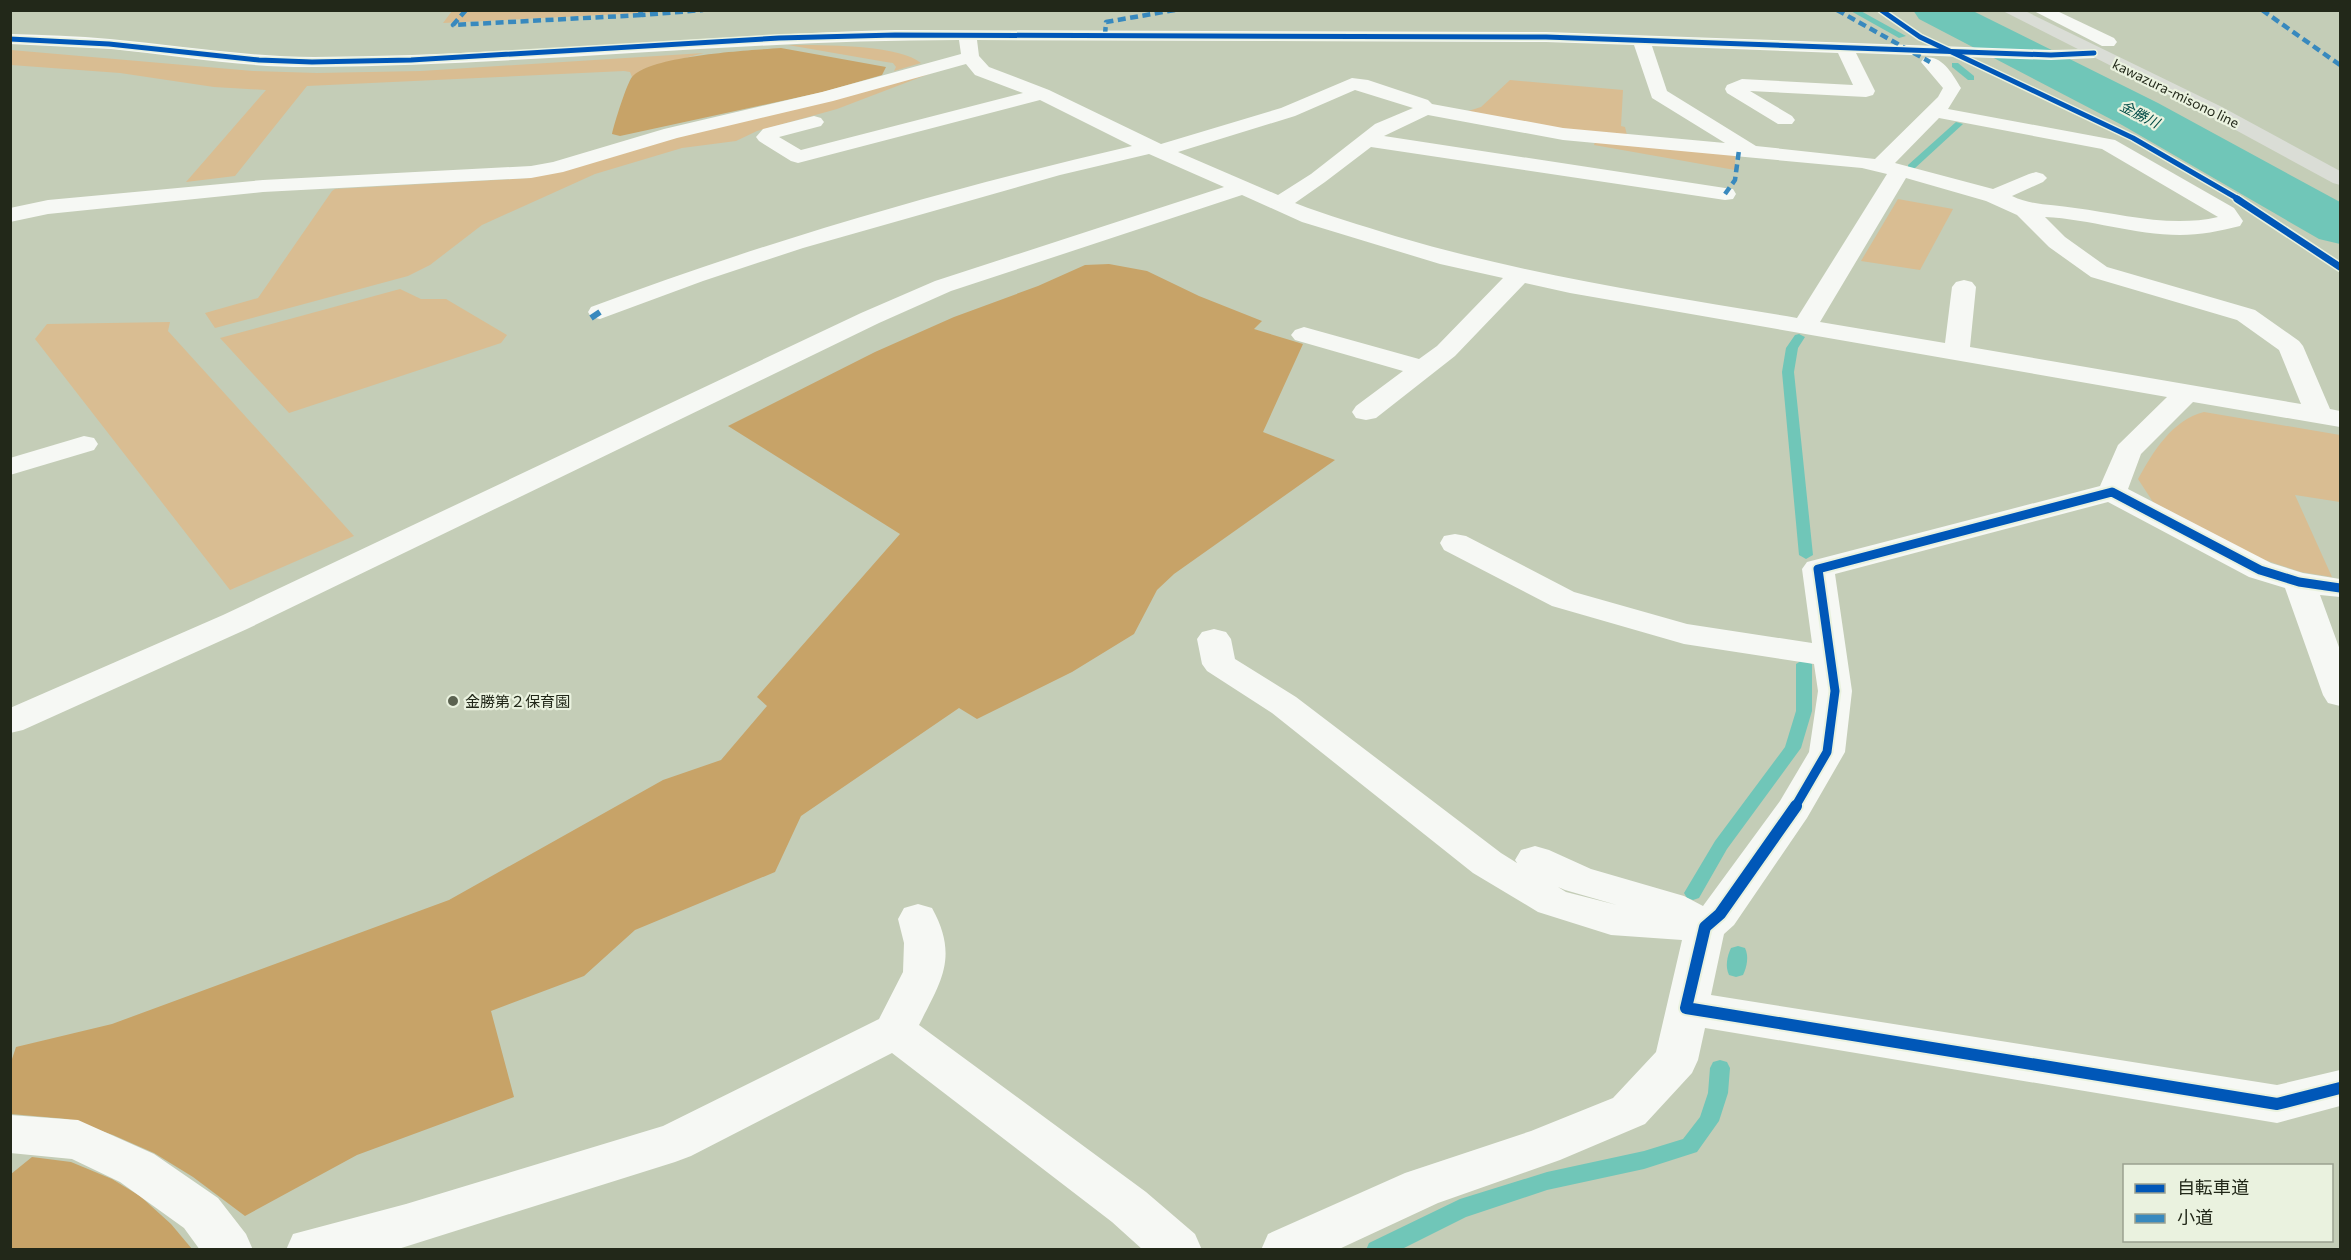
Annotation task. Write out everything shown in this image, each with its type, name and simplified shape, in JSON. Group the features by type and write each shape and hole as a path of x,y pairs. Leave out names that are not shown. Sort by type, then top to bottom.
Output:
{"main road":[{"name":"kawazura-misono line","path":"2009,10 2215,111 2340,179"}],"street":[{"path":"2040,10 2094,50"},
{"path":"1087,14 1114,21"},
{"path":"871,16 876,35"},
{"path":"10,39 109,44 259,60 312,62 411,60 767,39 876,35 1534,37 1963,51 2094,50"},
{"path":"967,35 970,57 982,71 1042,94 1156,149 1310,217 1448,259 1570,286 2330,417"},
{"path":"1641,40 1659,94 1753,152"},
{"path":"1785,120 1734,89 1742,85 1866,91 1844,47"},
{"path":"10,215 48,207 263,186 531,172 556,168 671,133 826,97 970,57"},
{"path":"1804,327 1890,168 1946,100 1952,88 1943,74 1930,62"},
{"path":"943,64 944,72 822,119 771,133 766,137 798,157 1042,94"},
{"path":"600,312 695,276 795,243 1054,170 1156,149 1288,112 1352,84 1361,84 1421,104 1426,109"},
{"path":"1280,203 1318,178 1382,128 1426,109 1563,134 1890,168 1994,196 2025,210 2057,242 2099,272 2246,315 2290,346 2330,417"},
{"path":"1935,112 2108,144 2226,213 2232,221 2217,226 2160,229 2053,210 2025,210"},
{"path":"1367,140 1725,194"},
{"path":"1994,196 2036,178"},
{"path":"10,722 235,622 870,318 943,286 1243,188"},
{"path":"1366,412 1446,351 1519,275"},
{"path":"1957,353 1964,287"},
{"path":"1304,334 1424,369"},
{"path":"2112,492 2127,451 2188,392"},
{"path":"10,467 84,444"},
{"path":"1285,1250 1422,1188 1544,1146 1629,1111 1676,1060 1705,927 1720,914 1794,809 1827,752 1835,691 1818,569 2112,492 2260,570 2300,582 2340,588"},
{"path":"1455,543 1563,599 1684,634 1829,656"},
{"path":"2300,582 2340,695"},
{"path":"1214,639 1219,664 1284,705 1487,863 1552,902 1611,920 1705,927"},
{"path":"1535,860 1580,880 1670,906 1705,927"},
{"path":"310,1250 405,1226 675,1142 895,1030 924,972 925,943 918,919"},
{"path":"1686,1008 2277,1104 2340,1088"},
{"path":"895,1030 1129,1208 1178,1250"},
{"path":"10,1134 78,1140 137,1168 201,1212 229,1250"}],"shaded area":[{"path":"452,10 684,11 443,23"},
{"path":"788,45 877,49 895,52 921,63 894,71 896,67 893,63"},
{"path":"781,48 886,67 882,75 823,92 620,136 612,134 630,81 642,70 659,63 703,55"},
{"path":"11,50 253,71 317,73 421,71 704,53 646,68 632,77 630,72 624,71 307,86 235,176 186,182 266,90 214,87 120,73 11,65"},
{"path":"934,72 837,109 757,131 736,141 682,148 595,174 482,225 430,265 408,276 215,328 205,313 258,298 335,189 530,178 708,129"},
{"path":"1510,80 1623,90 1621,126 1625,127 1627,135 1582,132 1465,112 1481,107"},
{"path":"1595,142 1735,155 1735,170 1594,145"},
{"path":"1898,199 1953,209 1920,270 1861,261"},
{"path":"1109,264 1147,271 1199,296 1262,321 1254,329 1303,344 1263,432 1335,460 1174,574 1157,590 1134,634 1072,672 977,719 959,708 801,816 775,872 635,930 584,976 491,1011 514,1097 357,1155 245,1216 193,1177 154,1153 113,1135 67,1119 11,1114 11,1062 16,1047 112,1024 449,900 663,780 721,760 767,706 757,697 900,534 728,426 875,352 954,317 1038,286 1085,265"},
{"path":"400,289 421,299 446,299 507,335 501,343 289,413 220,338"},
{"path":"170,322 168,331 354,536 230,590 35,339 47,324"},
{"path":"2204,412 2340,435 2340,502 2295,495 2332,577 2301,572 2259,558 2153,502 2138,479 2165,438 2182,422"},
{"path":"32,1157 71,1162 112,1179 140,1196 171,1224 192,1249 11,1250 11,1174"}],"waterway":[{"path":"1852,10 1902,36"},
{"name":"金勝川","path":"1935,10 2140,114 2340,226"},
{"path":"1955,65 1971,78"},
{"path":"1911,167 1959,124"},
{"path":"1799,337 1792,348 1788,372 1806,555"},
{"path":"1693,893 1721,845 1793,748 1804,711 1804,664"},
{"path":"1736,970 1738,953"},
{"path":"1377,1250 1460,1209 1547,1181 1644,1160 1690,1146 1709,1121 1718,1093 1720,1068"}],"marked path":[{"path":"466,10 453,25 642,15"},
{"path":"640,11 642,15 703,10"},
{"path":"1105,35 1106,22 1175,10"},
{"path":"1837,10 1930,62"},
{"path":"2262,10 2340,65"},
{"path":"1725,194 1735,180 1739,150"},
{"path":"591,318 600,312"}],"cycle path":[{"path":"1881,10 1920,37 2133,138 2229,193 2340,267"},
{"path":"10,39 109,44 259,60 312,62 411,60 779,38 895,35 1546,37 2051,55 2094,53"},
{"path":"2340,588 2299,582 2260,570 2112,492 1818,569 1835,691 1827,752 1794,809 1720,914 1705,927 1686,1008 2277,1104 2340,1088"}],"place":[{"name":"金勝第２保育園","path":"453,701"}]}
